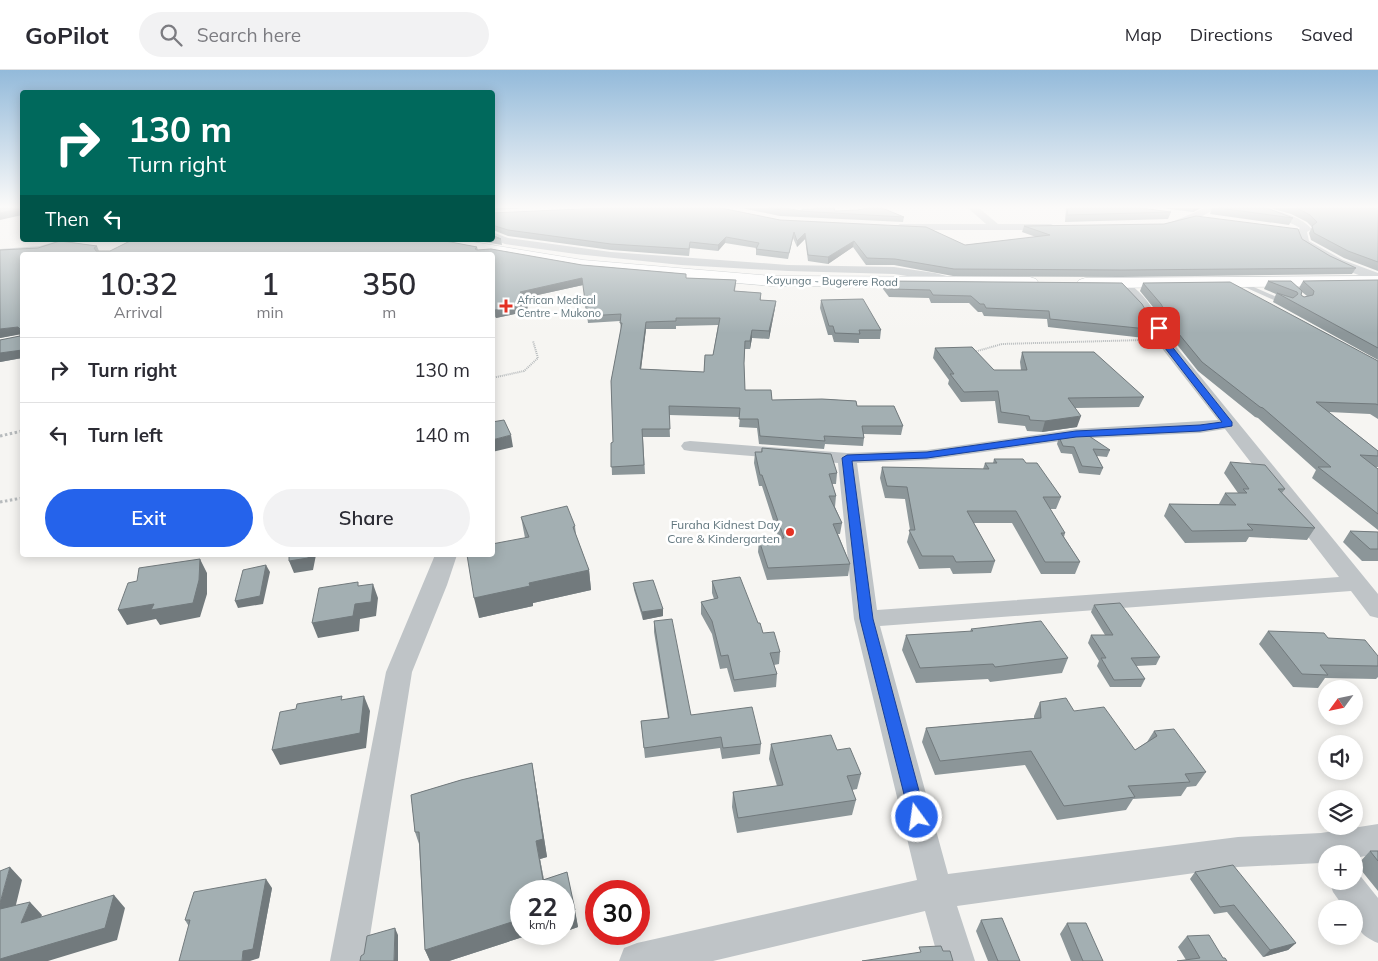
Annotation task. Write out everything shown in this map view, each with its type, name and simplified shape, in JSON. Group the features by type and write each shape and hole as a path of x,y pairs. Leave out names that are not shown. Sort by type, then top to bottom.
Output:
{"main road":[{"name":"Kayunga - Bugerere Road","path":"504,250 583,265 772,281 1044,283"},
{"path":"1073,283 1288,285 1377,280"}],"street":[{"path":"0,252 42,250"},
{"path":"1314,250 1377,280"},
{"path":"1234,283 1286,308"},
{"path":"1121,284 1142,302 1159,328 1162,339 1378,610"},
{"path":"690,446 847,458 927,455 1076,434 1200,428 1228,424"},
{"path":"847,458 866,619 936,892 957,961"},
{"path":"348,961 399,672 413,635 437,584 445,557"},
{"path":"866,619 1357,583"},
{"path":"1351,845 1378,838"},
{"path":"637,961 936,892 1238,852 1318,852"},
{"path":"1352,890 1378,926"}],"path":[{"path":"974,352 1002,344 1162,339"},
{"path":"495,377 524,371 538,358 533,340"},
{"path":"0,436 20,431"},
{"path":"0,502 20,498"}],"building":[{"path":"0,250 494,250 582,265 686,274 686,278 736,280 734,291 761,293 760,300 776,301 769,331 752,330 750,341 745,341 745,390 771,390 772,400 822,399 856,401 857,406 894,406 903,426 862,426 864,438 824,436 825,441 760,436 758,419 739,419 740,408 669,406 670,429 642,429 644,465 611,467 611,443 613,442 611,381 622,323 620,323 621,314 587,316 582,278 520,292 524,296 519,297 527,304 495,310 495,252 20,252 20,329 18,327 0,329","holes":["676,318 720,318 713,355 705,355 704,372 640,369 646,322 676,321"]},
{"path":"761,250 790,250 789,253"},
{"path":"807,250 840,250 828,257 808,255"},
{"path":"861,250 1319,250 1356,268 954,269 895,259 867,258"},
{"path":"1345,250 1378,250 1378,262"},
{"path":"1378,280 1378,348 1277,293 1293,298 1298,294 1297,292 1268,281 1291,281 1302,291 1301,295 1304,297 1313,295 1314,291 1303,281"},
{"path":"884,281 1122,283 1142,304 1157,330 1050,319 1049,311 986,308 984,304 980,304 971,296 933,295 930,290 890,289"},
{"path":"1230,282 1378,361 1378,405 1316,402 1378,451 1378,456 1360,455 1378,469 1378,514 1318,467 1331,467 1263,408 1202,362 1174,328 1161,304 1143,283"},
{"path":"863,299 881,330 859,330 860,334 835,333 833,326 829,326 821,300"},
{"path":"20,336 20,350 0,353 0,340"},
{"path":"972,347 994,370 1027,370 1022,352 1094,352 1144,397 1068,398 1081,416 1045,421 1030,420 1029,416 1001,412 998,391 964,392 950,374 954,374 935,348"},
{"path":"504,420 511,435 495,439 495,422"},
{"path":"1086,434 1110,450 1093,449 1103,468 1082,466 1074,447 1063,446 1059,437"},
{"path":"762,448 831,454 837,473 829,474 836,496 829,496 842,523 833,524 850,564 768,568 759,540 784,538 762,475 760,475 755,452 762,452"},
{"path":"994,459 1023,459 1026,463 1037,463 1061,497 1043,497 1065,533 1061,533 1080,562 1045,562 1016,511 967,511 995,561 956,562 953,556 922,556 909,530 915,530 907,487 887,486 882,467 989,469 985,463 997,463"},
{"path":"1230,462 1265,465 1285,489 1278,489 1315,528 1247,524 1253,530 1192,531 1169,504 1236,505 1225,493 1247,493 1243,489 1249,489"},
{"path":"567,506 589,570 529,583 530,586 474,598 467,557 495,557 495,543 529,537 521,517"},
{"path":"1350,531 1378,532 1378,549 1370,549"},
{"path":"289,557 308,557 308,558 289,561"},
{"path":"200,559 199,580 193,603 151,610 154,604 118,610 128,583 137,581 139,568"},
{"path":"266,565 260,596 235,601 243,570"},
{"path":"740,577 763,633 774,632 780,652 770,653 777,674 734,680 728,655 721,656 712,621 701,602 718,598 712,581"},
{"path":"653,580 663,609 642,612 633,583"},
{"path":"358,582 358,586 373,584 371,602 355,604 353,616 312,623 319,588"},
{"path":"1120,603 1160,657 1131,658 1145,679 1114,680 1101,658 1106,658 1091,635 1113,635 1094,605"},
{"path":"672,619 691,715 752,707 761,744 723,748 721,737 644,748 641,721 669,718 654,621"},
{"path":"1041,621 1068,658 995,667 993,664 920,668 906,635 973,631 971,629"},
{"path":"1268,631 1324,633 1328,638 1365,640 1378,656 1378,666 1320,665 1328,675 1302,674"},
{"path":"342,696 341,700 364,696 360,733 272,750 280,712 296,709 297,704"},
{"path":"1066,698 1074,711 1104,707 1135,750 1157,736 1154,731 1174,729 1206,772 1185,774 1190,782 1128,786 1135,797 1064,806 1031,751 940,761 926,728 1041,718 1040,702"},
{"path":"831,735 837,750 850,748 861,774 847,776 856,800 738,818 733,792 783,785 771,744"},
{"path":"532,763 543,839 536,841 543,880 510,880 510,923 425,950 419,832 415,832 411,795 461,780"},
{"path":"1370,851 1378,851 1378,861"},
{"path":"1233,865 1296,943 1270,950 1234,905 1220,907 1195,872"},
{"path":"10,867 0,903 0,871"},
{"path":"567,872 569,880 543,880"},
{"path":"266,879 253,949 243,951 242,961 179,961 190,920 185,920 194,892"},
{"path":"114,895 105,928 0,959 0,909 30,902 21,923"},
{"path":"1002,918 1020,961 998,961 981,920"},
{"path":"1067,923 1086,923 1103,961 1083,961"},
{"path":"395,928 394,961 360,961 361,956 364,954 367,936"},
{"path":"1209,935 1223,958 1227,961 1177,961 1200,958 1187,936"},
{"path":"941,946 943,951 950,951 953,961 862,961 921,952 919,947"}],"place":[{"name":"African Medical Centre - Mukono","path":"506,306"},
{"name":"Furaha Kidnest Day Care & Kindergarten","path":"790,532"}],"route":[{"path":"917,817 866,619 847,458 927,455 1076,434 1155,431 1228,424 1162,339 1159,328"}]}
